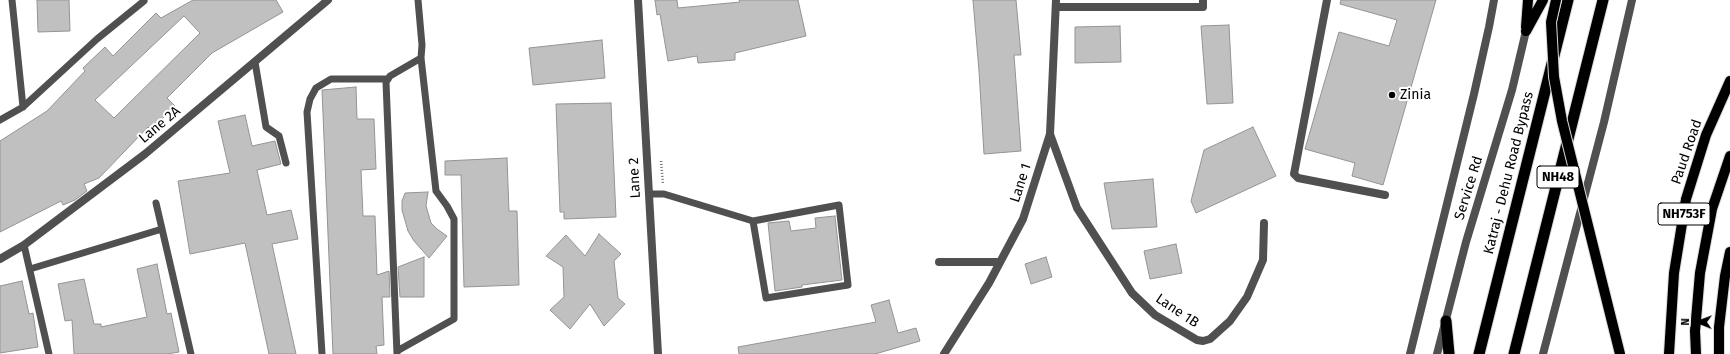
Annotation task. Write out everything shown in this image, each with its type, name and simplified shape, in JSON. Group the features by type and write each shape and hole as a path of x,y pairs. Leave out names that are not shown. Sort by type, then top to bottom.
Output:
{"highway":[{"name":"Katraj - Dehu Road Bypass","path":"1479,354 1568,0"},
{"name":"NH48","path":"1514,354 1603,0"},
{"path":"1446,321 1449,354"}],"main road":[{"path":"1526,31 1528,0"},
{"path":"1526,31 1543,0"},
{"path":"1556,0 1550,22 1554,77 1562,121 1620,354"},
{"name":"Paud Road","path":"1669,354 1674,273 1686,199 1706,135 1730,81"},
{"path":"1696,354 1695,331 1700,273 1712,209 1730,156"},
{"path":"1719,354 1719,327 1725,276 1730,252"}],"street":[{"name":"Lane 2A","path":"0,259 24,245 145,154 328,0"},
{"name":"Lane 2","path":"638,0 658,354"},
{"path":"1056,3 1203,6 1203,0"},
{"path":"1327,0 1294,174 1298,178 1385,195"},
{"path":"1410,354 1490,27 1494,0"},
{"path":"1543,354 1604,122 1632,0"},
{"name":"Lane 1","path":"944,354 989,283 1023,219 1050,134 1056,3"},
{"name":"Service Rd","path":"1437,354 1466,242 1512,90 1526,31"},
{"name":"Lane 1B","path":"1050,134 1077,208 1132,293 1155,315 1197,340 1203,341 1210,339 1230,321 1247,297 1263,260 1264,223"},
{"path":"939,262 1000,262"}],"lane":[{"path":"12,0 23,107"},
{"path":"418,0 422,45 421,58 436,191 454,219 454,319 397,352 386,82 390,76 421,58"},
{"path":"0,120 23,107 97,39 144,1"},
{"path":"254,62 266,127 279,136 286,163"},
{"path":"322,354 307,112 310,99 316,88 331,79 388,79"},
{"path":"649,194 664,194 753,221 839,205 848,285 766,298 753,221"},
{"path":"156,203 191,354"},
{"path":"30,269 162,229"},
{"path":"24,245 49,354"}],"building":[{"path":"37,0 69,0 70,31 38,32"},
{"path":"193,0 276,0 283,12 212,53 167,98 175,106 151,130 148,127 99,178 84,184 87,191 75,200 63,205 61,201 0,232 0,141 47,111 85,71 83,68 105,47 113,56 156,13 161,18","holes":["184,16 200,33 114,118 95,100"]},
{"path":"655,0 677,0 678,8 740,2 739,0 798,0 806,36 735,53 735,60 698,63 697,56 668,61 660,14 657,15"},
{"path":"973,0 1016,0 1021,55 1014,55 1021,151 984,154"},
{"name":"Zinia","path":"1341,0 1436,0 1383,185 1352,176 1355,163 1305,149 1339,32 1389,46 1397,20 1340,4"},
{"path":"1229,25 1233,103 1207,104 1201,26"},
{"path":"1120,26 1121,62 1075,63 1075,27"},
{"path":"602,40 605,78 533,85 529,48"},
{"path":"356,87 357,119 374,119 376,169 361,170 363,216 375,216 377,275 389,271 390,297 382,297 384,345 376,346 377,354 333,354 322,90"},
{"path":"611,103 616,217 564,219 564,212 560,212 556,104"},
{"path":"245,115 252,146 275,141 281,164 257,170 267,215 291,210 298,239 272,244 296,354 269,354 245,243 190,254 178,181 230,173 218,121"},
{"path":"1253,127 1276,176 1196,213 1191,201 1204,150"},
{"path":"507,158 509,211 517,211 519,285 464,287 461,175 445,175 445,161"},
{"path":"1153,179 1157,227 1112,229 1104,183"},
{"path":"428,192 426,206 431,223 447,236 429,258 414,241 408,231 402,210 402,201 405,193"},
{"path":"835,216 842,280 802,285 802,287 775,291 768,223 789,221 791,231 816,228 815,218"},
{"path":"599,234 621,254 614,261 618,298 625,304 604,326 590,304 570,329 550,310 564,297 563,267 546,256 566,235 585,256"},
{"path":"1176,244 1182,273 1150,279 1144,251"},
{"path":"424,257 424,297 400,297 398,267"},
{"path":"1046,257 1052,277 1031,284 1025,264"},
{"path":"157,264 167,314 171,313 179,352 167,354 74,354 72,320 65,321 58,284 84,279 94,324 101,324 101,327 147,317 137,269"},
{"path":"22,281 29,314 33,313 38,347 0,353 0,286"},
{"path":"889,300 898,333 916,328 920,341 875,354 739,354 738,347 876,322 871,305"}],"place":[{"name":"Zinia","path":"1392,95"}]}
